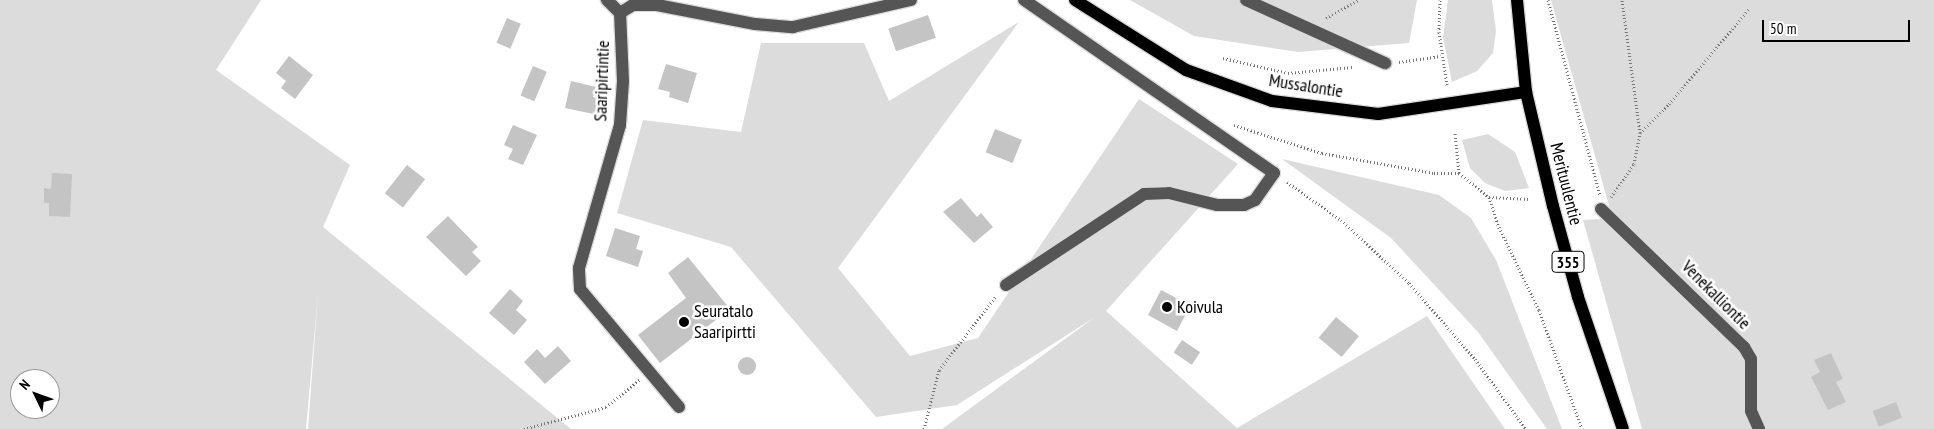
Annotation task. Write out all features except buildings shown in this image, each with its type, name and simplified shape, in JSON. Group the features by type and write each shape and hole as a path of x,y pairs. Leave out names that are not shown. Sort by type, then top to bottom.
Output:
{"main road":[{"name":"Mussalontie","path":"1075,0 1186,70 1272,101 1378,114 1526,92"},
{"name":"Merituulentie","path":"1517,0 1526,92 1578,297 1623,429"}],"street":[{"path":"607,0 620,13 632,5 657,5 754,24 792,27 911,0"},
{"path":"1006,284 1144,194 1168,193 1217,205 1244,205 1255,200 1274,174 1024,0"},
{"path":"1246,0 1386,64"},
{"name":"Saaripirtintie","path":"620,13 620,125 579,268 580,289 647,374 679,407"},
{"name":"Venekalliontie","path":"1601,209 1744,347 1751,359 1751,411 1759,429"}],"path":[{"path":"1305,28 1358,0"},
{"path":"1440,0 1441,56 1447,85"},
{"path":"1548,0 1599,188 1601,209"},
{"path":"1601,209 1634,164 1640,132 1622,0"},
{"path":"1640,132 1669,104 1749,9"},
{"path":"1386,64 1441,56"},
{"path":"1224,58 1288,73 1356,66"},
{"path":"1232,124 1322,153 1434,174 1459,173 1489,196 1532,199"},
{"path":"1455,133 1459,173"},
{"path":"1274,174 1341,220 1409,283 1475,359 1526,429"},
{"path":"1489,196 1499,227 1538,310 1582,429"},
{"path":"924,429 940,370 996,295"},
{"path":"524,429 606,407 647,374"}],"shaded area":[{"path":"0,0 261,0 216,70 350,165 323,227 571,429 308,429 318,294 306,429 0,429"},
{"path":"1130,0 1417,0 1409,43 1298,52 1194,36"},
{"path":"1448,0 1492,0 1496,31 1493,53 1477,71 1452,82 1443,37"},
{"path":"1551,0 1934,0 1934,429 1642,429 1583,220 1601,219 1610,209"},
{"path":"1019,22 838,268 910,356 978,338 1139,99 1238,164 1106,311 1237,428 1427,316 1505,429 942,429 1095,317 957,405 876,417 731,247 617,213 643,120 741,132 761,43 864,43 889,101"},
{"path":"1488,134 1515,152 1529,188 1505,191 1485,183 1470,168 1462,140"},
{"path":"1282,159 1439,195 1471,218 1496,260 1562,429 1547,429 1478,332 1391,238"}],"place":[{"name":"Koivula","path":"1167,307"},
{"name":"Seuratalo Saaripirtti","path":"684,322"}]}
